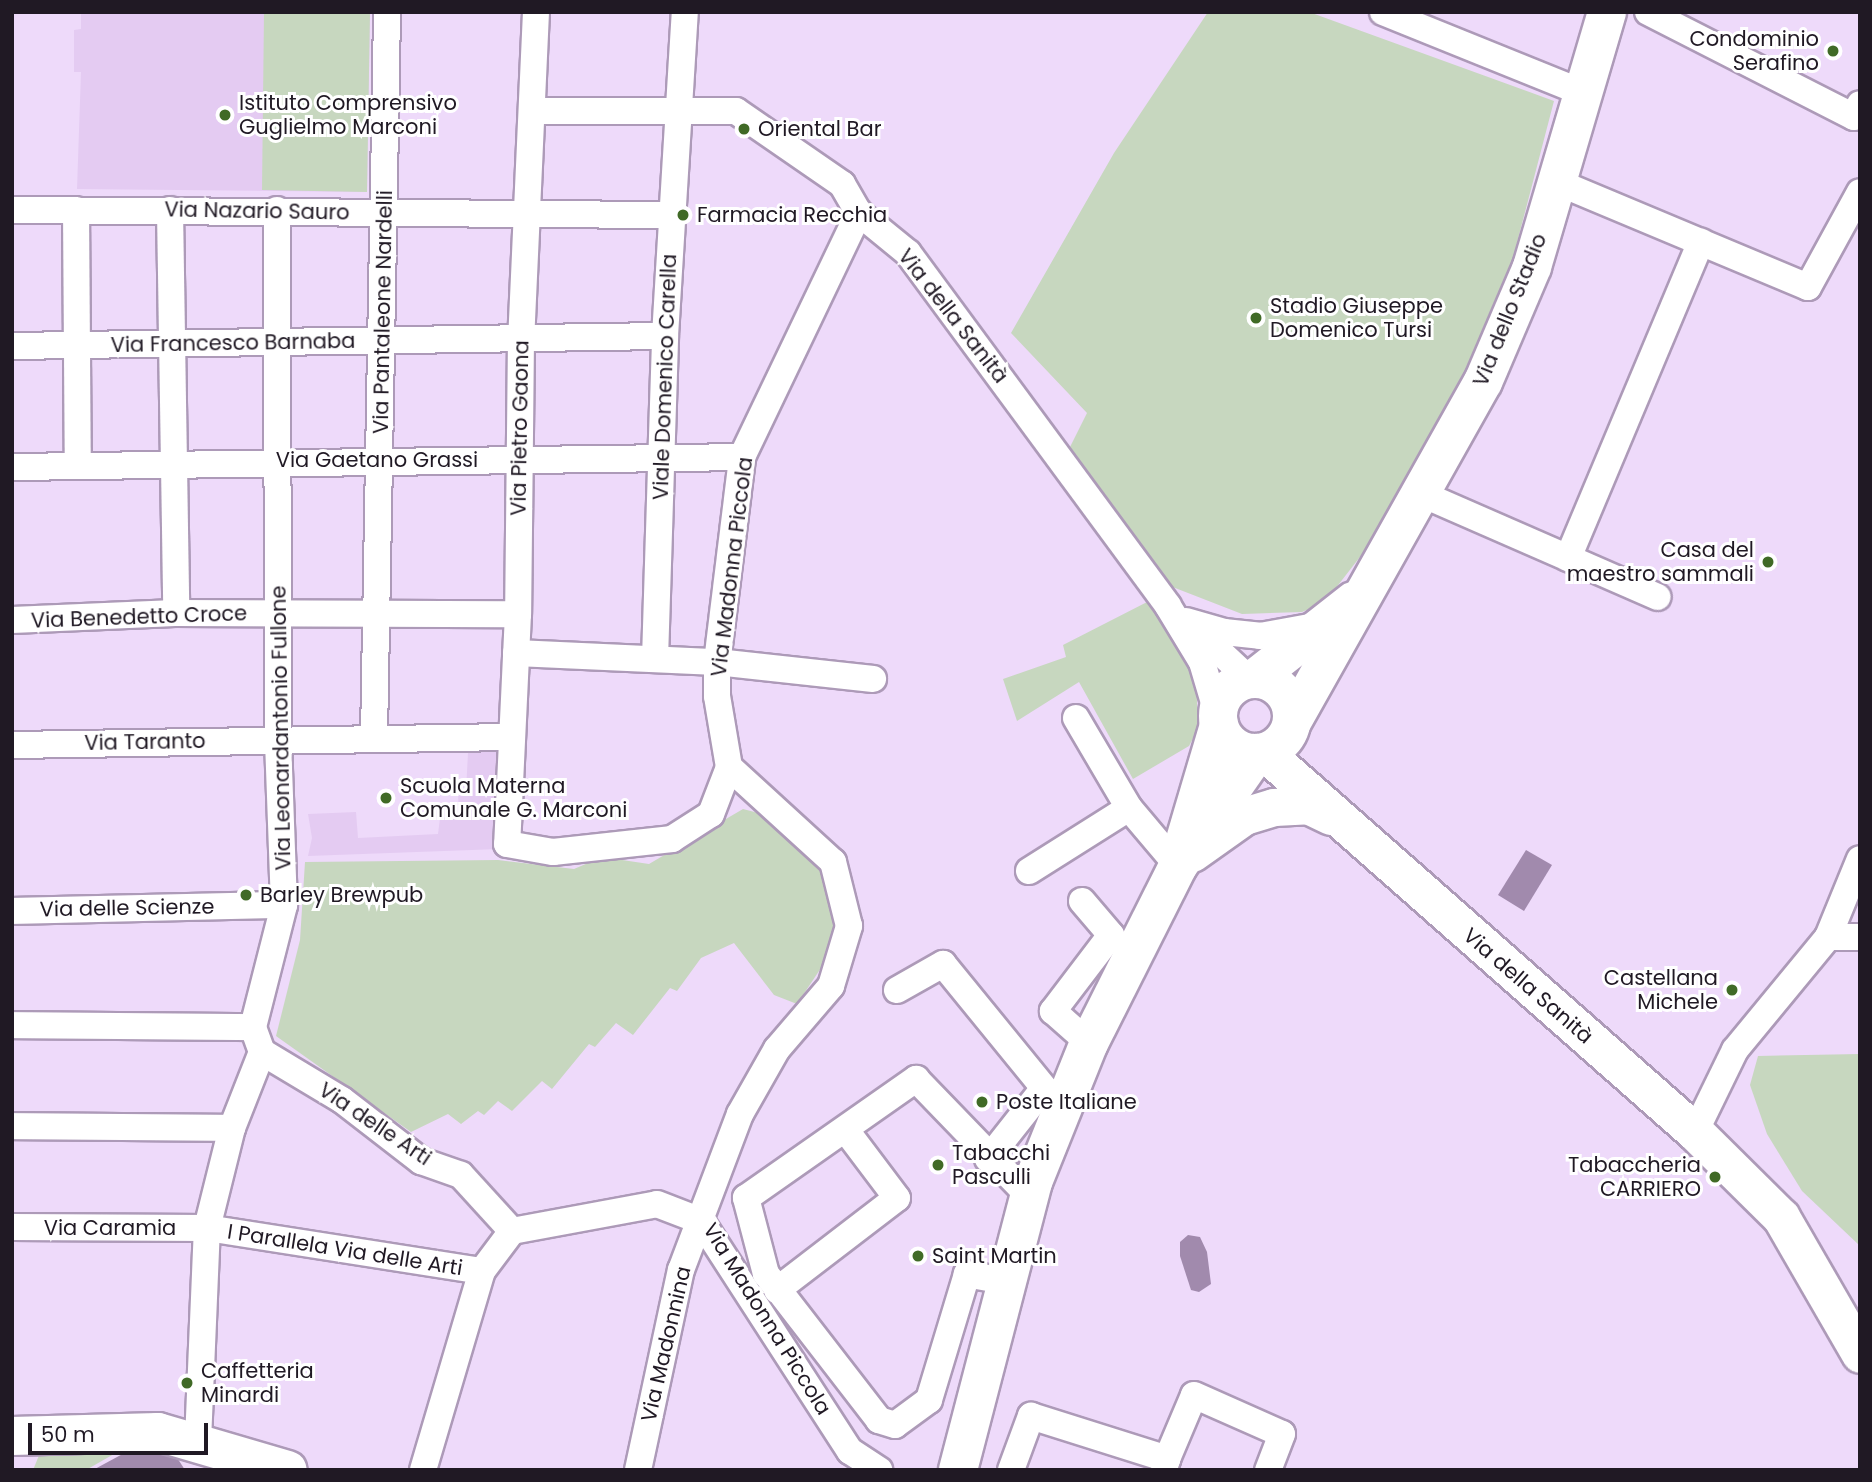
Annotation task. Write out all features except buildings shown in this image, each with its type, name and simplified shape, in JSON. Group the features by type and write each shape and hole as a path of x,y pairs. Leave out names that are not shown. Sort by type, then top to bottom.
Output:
{"main road":[{"name":"Via dello Stadio","path":"1178,866 1276,739 1369,589 1483,383 1532,267 1606,12"},
{"name":"Via dello Stadio","path":"1252,679 1369,589"},
{"path":"958,1470 1053,1099 1089,1043 1178,866 1224,695 1252,679 1282,691 1292,710 1276,739 1233,746 1218,720"},
{"name":"Via della Sanità","path":"1276,739 1296,752 1312,781 1349,829 1695,1132 1781,1217 1860,1354"},
{"path":"1178,866 1244,816 1274,807 1308,805 1349,829"},
{"path":"12,1436 158,1432 198,1441 288,1470"}],"street":[{"name":"Via Pantaleone Nardelli","path":"374,737 382,462 387,12"},
{"name":"Via Pietro Gaona","path":"536,12 520,338 518,614 507,844 553,852 672,839 711,814 729,767"},
{"name":"Viale Domenico Carella","path":"655,659 670,215 685,12"},
{"path":"1383,12 1583,93"},
{"path":"1648,12 1858,114"},
{"name":"Via della Sanità","path":"532,111 678,114 736,111 842,184 859,213 908,253 1177,613 1202,662 1218,720"},
{"path":"1557,182 1808,287 1860,192"},
{"path":"76,210 78,466"},
{"path":"170,210 177,464 176,605"},
{"name":"Via Nazario Sauro","path":"12,211 277,210 670,215"},
{"name":"Via Leonardantonio Fullone","path":"253,1027 284,905 278,740 277,210"},
{"name":"Via Madonna Piccola","path":"859,213 742,457 717,662 717,696 729,767 833,862 849,926 831,986 777,1049 740,1114 701,1221 850,1451 879,1470"},
{"path":"1568,558 1701,242"},
{"name":"Via Francesco Barnaba","path":"12,346 665,336"},
{"name":"Via Gaetano Grassi","path":"12,467 277,460 382,462 742,457"},
{"path":"1422,494 1658,597"},
{"name":"Via della Sanità","path":"1177,613 1252,679"},
{"name":"Via dello Stadio","path":"1177,613 1224,632 1260,636 1324,624"},
{"name":"Via Benedetto Croce","path":"12,620 279,614 518,614"},
{"path":"516,653 717,662 873,679"},
{"path":"1076,718 1129,808 1178,866"},
{"name":"Via Taranto","path":"12,745 374,737 512,737"},
{"path":"1029,871 1129,808"},
{"path":"1695,1132 1735,1050 1828,937 1860,859"},
{"path":"1082,901 1111,935 1053,1010 1089,1043"},
{"name":"Via delle Scienze","path":"12,911 284,905"},
{"path":"1828,937 1860,937"},
{"path":"897,990 943,964 1053,1099 988,1159"},
{"path":"12,1025 253,1027 262,1052 232,1128 207,1228 198,1441"},
{"name":"Via delle Arti","path":"262,1052 342,1100 421,1161 461,1175 512,1231"},
{"path":"1005,1281 967,1274 929,1400 895,1425 879,1420 766,1274 746,1198 916,1079 988,1159 1029,1196"},
{"path":"12,1126 232,1128"},
{"path":"777,1290 897,1198 845,1129"},
{"path":"423,1470 482,1271 512,1231 657,1204 701,1221"},
{"name":"Via Madonnina","path":"638,1470 681,1270 701,1221"},
{"name":"Via Caramia","path":"12,1227 207,1228"},
{"name":"I Parallela Via delle Arti","path":"207,1228 482,1271"},
{"path":"1011,1470 1031,1416 1166,1464 1194,1395 1282,1434 1268,1470"}],"shaded area":[{"name":"Istituto Comprensivo Guglielmo Marconi","path":"81,12 370,12 367,192 77,189 81,72 74,72 74,30 81,29"},
{"path":"502,746 499,849 308,856 312,838 308,814 356,812 358,838 438,834 440,818 459,816 458,793 466,791 468,753"},
{"path":"1526,850 1552,865 1524,911 1498,895"},
{"path":"1188,1235 1200,1237 1207,1252 1211,1284 1199,1292 1191,1290 1180,1256 1180,1242"},
{"path":"130,1450 174,1453 185,1470 93,1470"}],"green space":[{"path":"264,12 370,12 367,192 262,190"},
{"name":"Stadio Giuseppe Domenico Tursi","path":"1208,12 1309,12 1554,101 1501,304 1377,535 1325,602 1302,612 1242,614 1170,586 1070,447 1087,413 1011,333 1114,153"},
{"path":"1151,600 1196,674 1198,729 1189,746 1133,779 1079,682 1017,721 1003,679 1066,657 1063,645"},
{"path":"743,809 788,821 833,862 849,926 797,1004 774,995 734,943 701,958 677,991 670,988 633,1035 616,1023 595,1047 589,1044 552,1089 542,1081 512,1111 498,1101 484,1115 478,1111 461,1124 448,1114 411,1132 276,1036 300,940 305,862 498,860 574,869 602,857 649,864"},
{"path":"1860,1054 1860,1246 1802,1191 1767,1134 1750,1085 1758,1056"},
{"path":"121,1450 86,1470 33,1470 40,1453"}],"place":[{"name":"Condominio Serafino","path":"1833,51"},
{"name":"Istituto Comprensivo Guglielmo Marconi","path":"225,115"},
{"name":"Oriental Bar","path":"744,129"},
{"name":"Farmacia Recchia","path":"683,215"},
{"name":"Stadio Giuseppe Domenico Tursi","path":"1256,318"},
{"name":"Casa del maestro sammali","path":"1768,562"},
{"name":"Scuola Materna Comunale G. Marconi","path":"386,798"},
{"name":"Barley Brewpub","path":"246,895"},
{"name":"Castellana Michele","path":"1732,990"},
{"name":"Poste Italiane","path":"982,1102"},
{"name":"Tabacchi Pasculli","path":"938,1165"},
{"name":"Tabaccheria CARRIERO","path":"1715,1177"},
{"name":"Saint Martin","path":"918,1256"},
{"name":"Caffetteria Minardi","path":"187,1383"}]}
